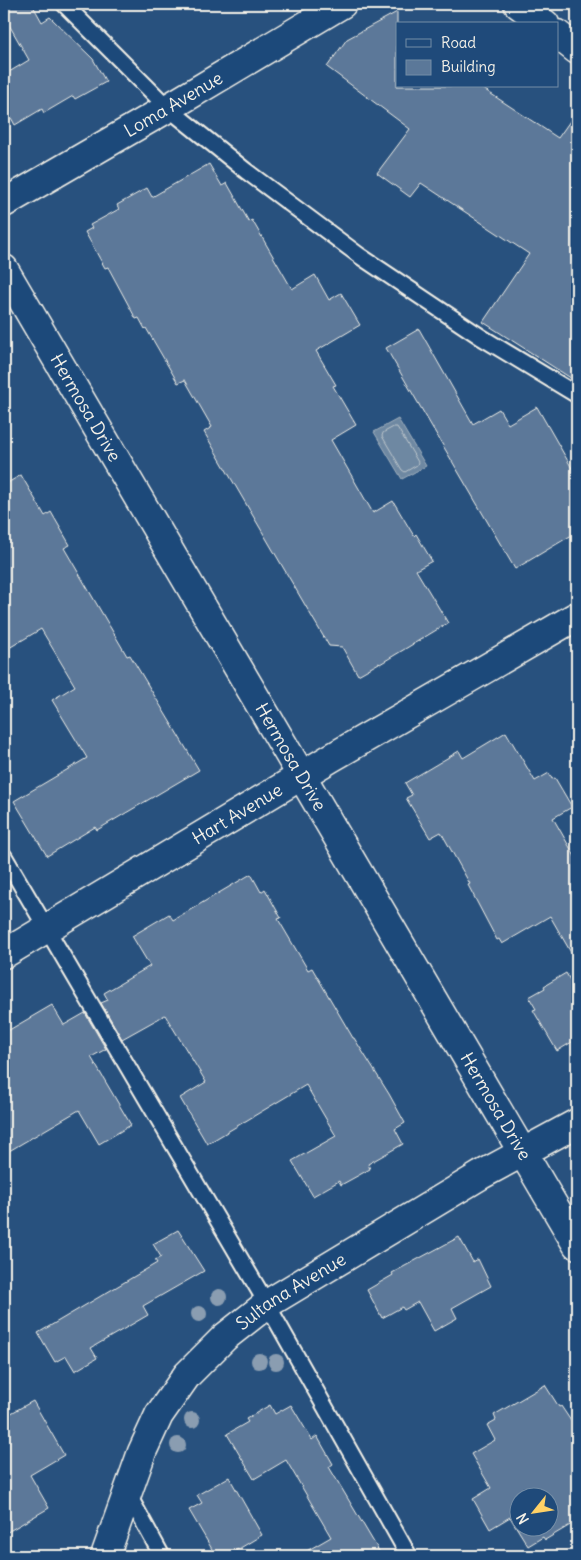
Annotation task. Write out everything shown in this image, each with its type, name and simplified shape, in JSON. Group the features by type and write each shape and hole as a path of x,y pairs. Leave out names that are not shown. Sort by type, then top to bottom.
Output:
{"street":[{"name":"Loma Avenue","path":"4,203 342,4"},
{"path":"518,4 542,22"},
{"path":"558,35 577,50"},
{"name":"Hermosa Drive","path":"4,270 577,1245"},
{"name":"Hart Avenue","path":"4,954 301,776 577,616"},
{"name":"Sultana Avenue","path":"105,1556 142,1452 159,1415 187,1375 225,1337 267,1304 472,1180 577,1123"}],"lane":[{"path":"64,4 168,108 246,171 360,256 481,337 577,395"},
{"path":"4,856 267,1304 410,1556"},
{"path":"127,1492 162,1556"}],"water":[{"path":"398,419 426,466 402,479 374,432"}],"building":[{"path":"4,4 32,4 42,22 50,17 93,59 106,82 75,99 73,96 44,113 42,109 15,125 4,105 4,75 29,60 4,16"},
{"path":"397,12 396,88 482,88 558,138 577,111 577,382 483,322 529,254 421,183 410,197 377,173 410,129 327,67 347,39"},
{"path":"209,164 222,186 227,183 249,222 252,220 292,289 315,275 329,300 341,293 360,325 316,351 336,385 333,386 356,425 331,440 373,513 393,501 432,561 416,570 448,623 358,675 342,647 329,646 204,432 212,427 185,380 178,383 146,328 139,318 136,319 108,267 105,268 85,232 92,228 90,225 119,209 117,205 147,188 152,197"},
{"path":"419,329 473,424 499,409 508,424 537,407 577,477 577,532 515,569 386,348"},
{"path":"21,475 45,516 51,512 70,545 64,548 127,656 130,655 199,770 97,830 95,827 47,856 14,801 87,758 52,700 75,686 41,629 4,651 4,485"},
{"path":"506,732 535,781 549,773 552,779 555,778 572,807 553,818 577,860 577,963 550,916 502,944 499,939 497,940 468,885 470,884 441,832 430,838 406,798 412,795 405,783 459,751 463,758"},
{"path":"251,874 261,892 265,889 281,918 278,919 308,970 312,968 405,1123 395,1129 403,1144 368,1164 370,1169 341,1185 339,1181 313,1196 292,1161 336,1136 306,1085 207,1144 180,1098 206,1082 165,1015 122,1039 101,1003 108,1000 104,993 150,966 132,936 169,914 173,920"},
{"path":"566,973 577,992 577,1039 557,1051 533,1010 536,1009 529,997"},
{"path":"52,1005 64,1025 85,1013 106,1049 91,1057 131,1125 99,1144 79,1110 4,1154 4,1033"},
{"path":"178,1230 204,1271 143,1306 148,1315 91,1348 97,1358 75,1371 66,1356 55,1362 38,1333 157,1263 155,1260 161,1257 153,1244"},
{"path":"459,1237 473,1262 478,1259 491,1286 452,1308 457,1318 434,1331 418,1302 404,1310 402,1307 382,1318 367,1290 393,1275 392,1273"},
{"path":"545,1385 577,1430 577,1521 558,1532 558,1488 508,1488 508,1518 490,1529 473,1499 491,1488 471,1454 495,1440 487,1425 496,1420 494,1415"},
{"path":"33,1401 64,1455 30,1475 49,1508 4,1534 4,1417"},
{"path":"270,1405 275,1414 291,1405 312,1440 317,1436 333,1464 329,1467 382,1556 298,1556 331,1537 286,1460 254,1479 227,1434 248,1422 246,1419"},
{"path":"229,1477 262,1535 227,1556 216,1556 189,1510 202,1503 197,1495"},
{"path":"523,1538 541,1538 528,1546"}]}
